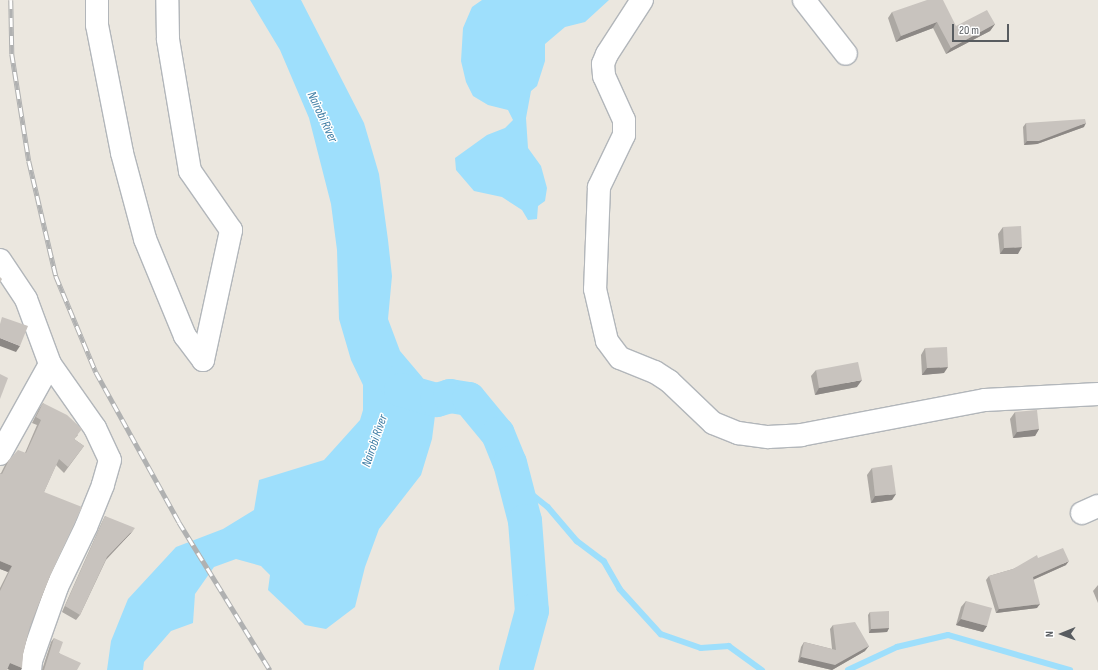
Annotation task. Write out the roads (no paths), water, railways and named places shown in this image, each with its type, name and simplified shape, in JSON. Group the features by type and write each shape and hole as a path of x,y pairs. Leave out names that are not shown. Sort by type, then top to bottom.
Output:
{"street":[{"path":"97,0 97,25 120,146 145,239 185,336 203,360 231,230 190,171 168,39 167,0"},
{"path":"642,0 607,54 603,64 604,76 624,120 624,134 599,187 595,289 607,341 620,358 655,372 669,381 713,423 738,433 768,437 801,435 985,400 1098,394"},
{"path":"804,0 846,54"},
{"path":"0,260 26,299 50,364 95,428 110,460 103,485 86,527 57,587 30,660 30,670"},
{"path":"0,454 50,364"}],"water":[{"name":"Nairobi River","path":"250,0 301,0 364,123 379,174 388,240 392,276 388,319 400,351 422,377 437,400 432,439 421,475 379,529 365,567 355,607 326,629 305,625 268,590 270,575 261,566 236,559 214,567 195,594 193,623 171,631 144,662 143,670 107,670 111,641 128,599 176,547 223,529 254,510 259,480 324,460 360,420 363,410 363,385 351,360 339,319 337,250 331,204 309,118 280,50"},
{"path":"482,0 609,0 585,22 565,27 545,44 545,61 537,86 531,91 526,118 528,148 541,166 547,188 545,201 538,206 537,219 528,220 522,210 502,197 474,191 456,170 455,158 487,135 505,128 513,120 508,110 488,105 473,96 466,82 461,61 463,28 472,7"}],"waterway":[{"path":"396,383 401,390 437,400 450,396 469,399 498,434 510,463 525,521 532,611 516,670"},
{"path":"514,480 548,507 577,541 604,561 620,589 661,634 701,648 729,646 762,670"},
{"path":"848,670 897,647 948,635 1070,670"}],"railway":[{"path":"11,0 12,54 29,161 56,276 96,372 179,522 270,670"}]}
